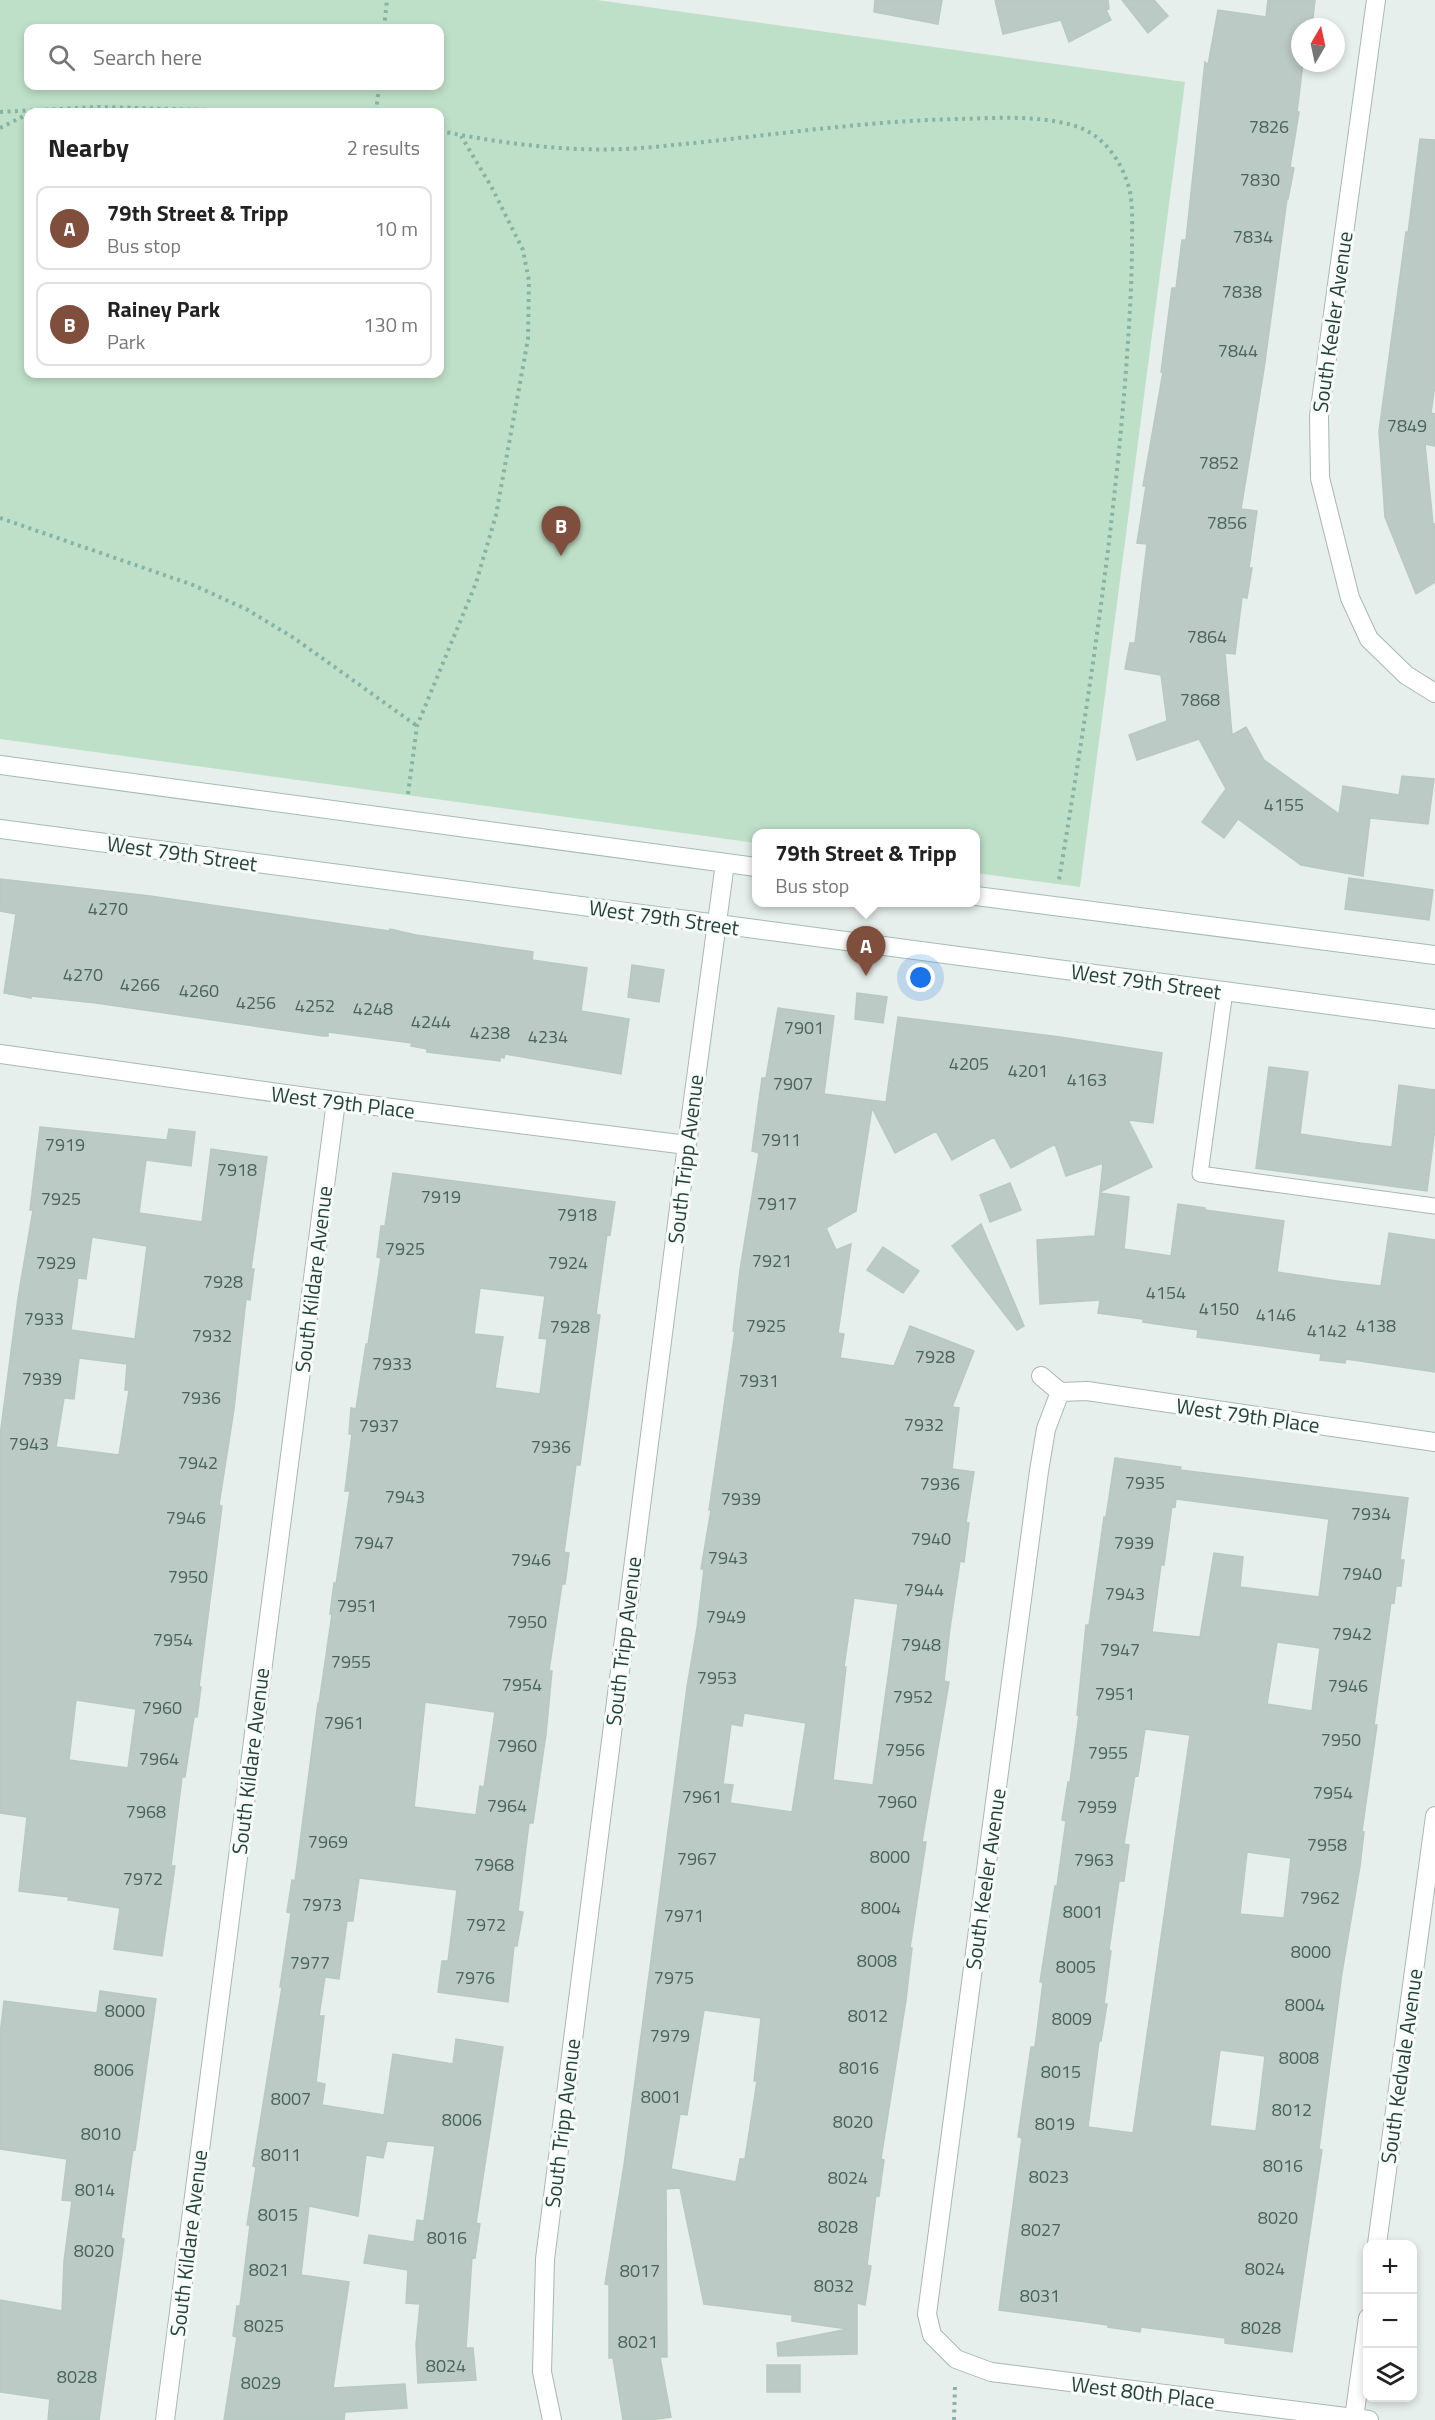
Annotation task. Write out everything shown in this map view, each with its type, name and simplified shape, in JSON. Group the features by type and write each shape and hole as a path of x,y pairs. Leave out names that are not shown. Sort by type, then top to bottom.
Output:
{"street":[{"name":"South Keeler Avenue","path":"1376,0 1319,416 1320,478 1350,598 1369,639 1406,675 1435,693"},
{"path":"0,765 752,866"},
{"name":"West 79th Street","path":"0,829 1435,1019"},
{"name":"South Tripp Avenue","path":"552,2420 542,2372 545,2259 725,863"},
{"path":"980,897 1435,955"},
{"name":"West 79th Place","path":"0,1054 336,1101 687,1145"},
{"name":"South Kildare Avenue","path":"165,2420 336,1101"},
{"path":"1041,1376 1060,1392"},
{"name":"West 79th Place","path":"1060,1392 1088,1391 1435,1442"},
{"name":"South Keeler Avenue","path":"956,2359 932,2334 927,2314 1039,1471 1046,1429 1060,1392"},
{"name":"South Kedvale Avenue","path":"1378,2240 1435,1816"},
{"path":"1361,2419 1366,2348"},
{"name":"West 80th Place","path":"956,2359 991,2372 1361,2419"}],"lane":[{"path":"1225,992 1200,1174 1435,1206"}],"path":[{"path":"384,24 387,0"},
{"path":"376,108 379,90"},
{"path":"79,108 136,108"},
{"path":"0,112 24,111"},
{"path":"0,128 24,116"},
{"path":"444,132 523,145 609,149 650,148 854,125 1013,117 1075,125 1091,132 1107,146 1122,168 1130,192 1132,289 1115,506 1059,880"},
{"path":"408,794 417,726 476,583 496,515 528,339 529,281 523,250 491,186 461,135"},
{"path":"0,518 194,585 246,609 294,638 417,726"},
{"path":"954,2420 955,2385"}],"green space":[{"path":"0,0 597,0 1185,82 1080,887 980,874 980,829 752,829 752,842 0,739"}],"building":[{"path":"875,0 942,0 938,24 874,12"},
{"path":"995,0 1108,0 1109,9 1106,10 1111,20 1069,42 1061,20 1003,34"},
{"path":"1122,0 1154,0 1168,16 1148,33"},
{"path":"1268,0 1315,0 1313,18 1291,18 1291,72 1302,72 1297,112 1299,112 1290,167 1294,168 1287,199 1264,369 1241,509 1257,511 1249,568 1252,568 1247,598 1242,597 1235,654 1225,653 1232,735 1246,727 1264,760 1339,814 1343,786 1399,795 1402,776 1434,779 1428,824 1370,818 1363,876 1301,865 1238,819 1224,838 1202,822 1226,789 1199,739 1137,760 1129,735 1167,721 1161,675 1125,669 1130,643 1135,643 1147,544 1137,543 1146,486 1143,486 1163,372 1161,372 1172,288 1176,288 1182,240 1186,240 1205,62 1208,65 1218,10 1266,17"},
{"path":"1420,139 1435,140 1435,385 1431,413 1435,414 1435,446 1425,444 1433,524 1435,524 1435,582 1416,594 1385,517 1379,431"},
{"path":"1349,878 1433,890 1429,920 1345,909"},
{"path":"0,879 150,896 389,931 390,929 533,952 532,960 587,968 581,1011 629,1019 621,1074 505,1054 504,1058 500,1057 500,1061 427,1052 427,1049 411,1046 412,1043 328,1032 328,1036 323,1036 96,1003 31,996 31,998 4,993 16,914 0,911"},
{"path":"632,965 664,970 659,1002 628,997"},
{"path":"857,993 887,997 883,1023 855,1019"},
{"path":"778,1008 834,1016 824,1094 886,1102 898,1017 1060,1037 1162,1053 1153,1123 1128,1120 1152,1167 1100,1192 1103,1163 1066,1176 1055,1144 1011,1168 994,1137 952,1160 936,1131 895,1153 872,1108 856,1211 826,1228 836,1250 851,1244 838,1333 844,1334 840,1358 894,1366 910,1326 974,1351 952,1407 959,1408 952,1469 974,1472 966,1523 969,1523 964,1562 960,1561 950,1628 944,1681 949,1682 922,1842 926,1842 910,1948 912,1948 906,2000 881,2159 884,2160 879,2196 876,2195 867,2265 871,2266 865,2305 857,2303 857,2354 778,2356 777,2343 848,2329 792,2321 792,2315 704,2304 680,2188 666,2189 667,2357 660,2357 671,2417 623,2420 613,2358 609,2358 609,2285 605,2284 624,2165 687,1687 697,1628 704,1569 701,1569 735,1331 733,1331 740,1270 759,1153 752,1151 762,1078 766,1078","holes":["854,1598 898,1604 873,1785 833,1780 846,1667 844,1667","744,1713 806,1723 792,1812 730,1803 733,1785 723,1784 731,1724 742,1726","704,2010 761,2018 754,2081 757,2081 745,2159 740,2159 736,2182 671,2169 680,2114 687,2115"]},
{"path":"1269,1067 1308,1072 1300,1134 1360,1143 1392,1147 1399,1085 1435,1090 1435,1128 1427,1191 1256,1168"},
{"path":"40,1127 167,1140 169,1129 195,1132 191,1166 146,1160 139,1213 202,1222 211,1149 267,1157 251,1269 254,1269 250,1300 246,1299 234,1409 219,1505 222,1506 199,1687 201,1687 185,1777 182,1777 171,1866 175,1866 162,1956 114,1949 120,1908 68,1900 69,1897 19,1891 27,1817 0,1813 0,1436 18,1298 33,1210 30,1210","holes":["92,1237 147,1246 135,1339 71,1330 78,1278 86,1279","79,1358 127,1364 125,1390 129,1390 119,1455 56,1447 64,1398 74,1399","76,1700 136,1709 128,1768 69,1760"]},
{"path":"393,1173 615,1202 610,1235 607,1234 596,1314 600,1315 580,1465 576,1465 564,1552 569,1553 549,1671 552,1671 546,1734 533,1823 529,1823 518,1911 523,1912 517,1946 514,1946 508,2002 438,1992 442,1961 448,1961 457,1890 359,1878 353,1921 347,1921 339,1979 325,1977 319,2016 324,2016 316,2082 325,2084 322,2105 384,2115 393,2054 453,2064 456,2039 503,2047 476,2223 480,2224 475,2258 472,2257 466,2348 473,2348 476,2380 418,2383 416,2345 420,2304 406,2303 408,2270 364,2263 369,2235 414,2242 417,2220 424,2221 435,2146 387,2141 383,2158 366,2155 358,2216 309,2206 301,2275 349,2282 333,2388 405,2384 407,2408 345,2412 344,2420 224,2420 237,2337 233,2336 237,2306 240,2306 250,2225 247,2225 256,2167 253,2166 282,1987 280,1987 291,1913 287,1912 292,1880 295,1881 332,1614 330,1614 334,1583 336,1584 350,1491 345,1491 352,1434 349,1434 351,1408 356,1409 381,1258 377,1257 381,1226 385,1226","holes":["480,1288 545,1296 539,1338 547,1339 540,1394 495,1388 503,1337 474,1334","425,1702 495,1712 484,1787 480,1786 476,1815 414,1807"]},
{"path":"1010,1183 1021,1210 990,1222 980,1195"},
{"path":"1100,1193 1129,1197 1124,1249 1171,1256 1178,1204 1205,1208 1205,1210 1284,1221 1277,1272 1337,1281 1381,1286 1389,1233 1435,1240 1435,1372 1346,1359 1345,1363 1320,1360 1321,1354 1197,1337 1198,1330 1098,1313 1100,1300 1040,1304 1037,1240 1095,1236"},
{"path":"981,1224 1024,1326 1017,1330 952,1246"},
{"path":"883,1247 919,1271 903,1293 867,1270"},
{"path":"1115,1458 1181,1467 1180,1470 1408,1498 1400,1560 1404,1560 1401,1586 1396,1586 1394,1603 1391,1602 1374,1725 1377,1725 1362,1831 1364,1832 1360,1866 1342,1973 1319,2149 1322,2150 1292,2352 1225,2343 1225,2338 1141,2327 1140,2332 1108,2327 1108,2325 999,2310 1022,2138 1018,2137 1031,2047 1035,2047 1043,1982 1040,1982 1066,1821 1062,1820 1068,1782 1070,1782 1079,1715 1077,1715 1086,1625 1089,1625 1104,1517 1106,1517","holes":["1176,1499 1329,1519 1319,1597 1240,1587 1243,1557 1214,1553 1200,1637 1152,1632 1161,1565 1164,1565 1172,1506 1175,1507","1277,1642 1320,1648 1312,1711 1267,1704","1145,1729 1190,1735 1133,2133 1088,2127 1099,2041 1101,2041 1107,2004 1104,2004 1111,1951 1109,1950 1119,1881 1124,1881 1129,1845 1124,1844 1135,1775 1138,1776","1247,1852 1291,1858 1284,1918 1240,1914","1220,2050 1265,2056 1256,2131 1210,2126"]},
{"path":"100,1991 156,1999 135,2150 133,2149 121,2238 124,2239 99,2420 48,2420 50,2399 0,2392 0,2300 62,2311 64,2261 72,2201 62,2200 67,2159 0,2149 0,2035 4,2001 97,2013"},
{"path":"767,2365 800,2365 800,2392 767,2392"}],"place":[{"name":"Rainey Park","path":"561,556"},
{"name":"79th Street & Tripp","path":"866,976"}]}
